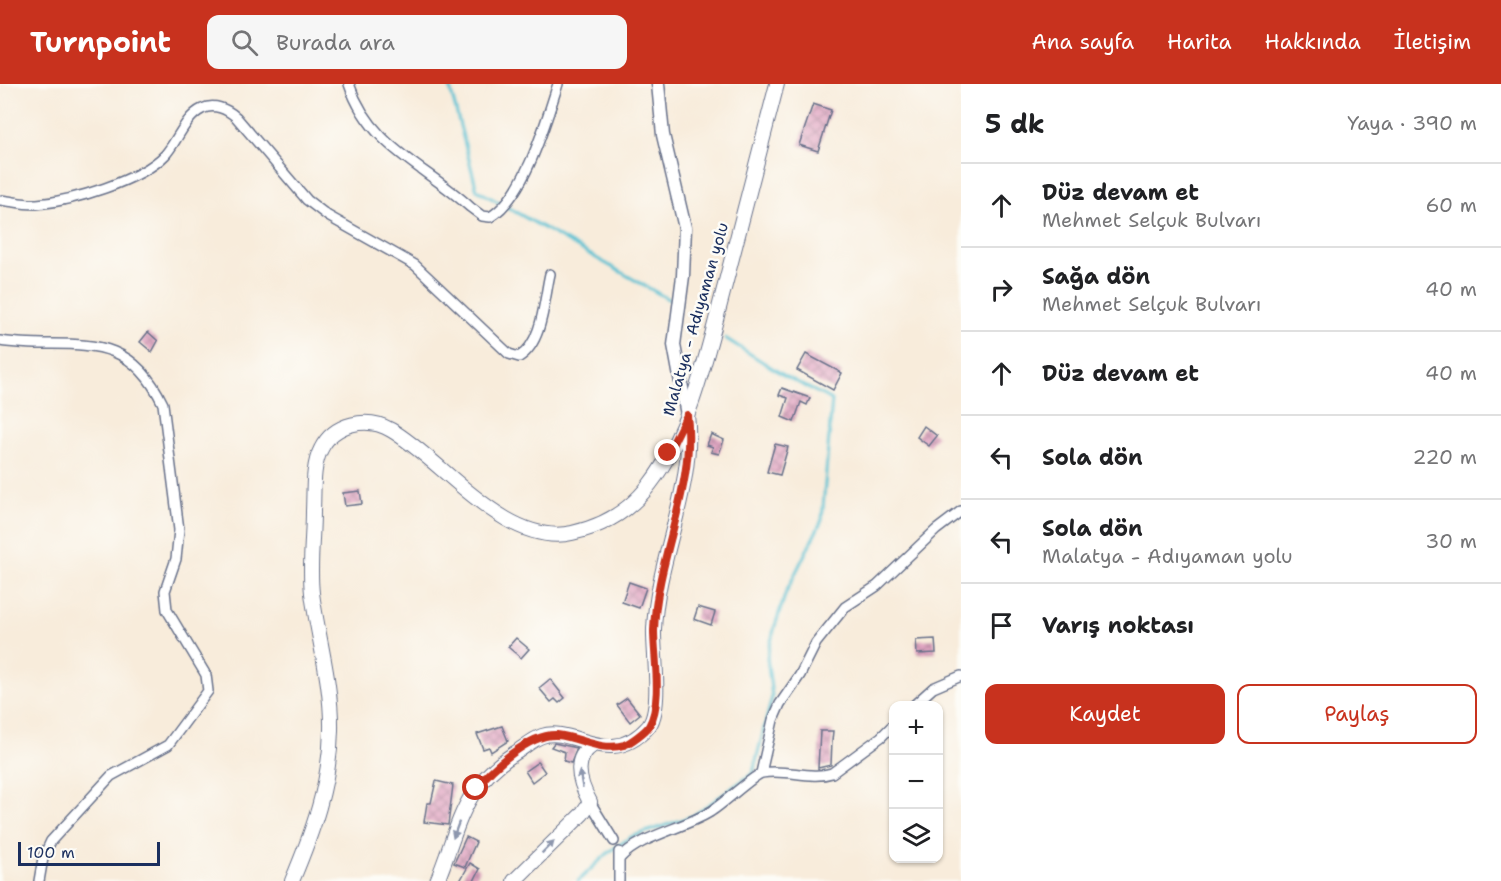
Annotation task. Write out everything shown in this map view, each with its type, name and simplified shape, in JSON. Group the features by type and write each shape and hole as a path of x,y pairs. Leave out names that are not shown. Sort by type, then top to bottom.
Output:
{"main road":[{"name":"Malatya - Adıyaman yolu","path":"292,881 315,826 326,784 331,728 312,590 314,482 321,449 343,426 362,422 389,428 472,496 510,521 549,535 569,534 604,524 627,509 651,484 687,415 717,314 777,84"},
{"path":"437,881 465,806 492,769 542,735 559,735 593,746 625,745 649,726 657,695 654,630 658,589 687,459 690,437 687,415"},
{"path":"514,881 582,814 590,802 580,783 579,764 587,749 593,746"}],"street":[{"path":"349,84 364,116 383,140 482,216 490,217 507,200 523,178 558,84"},
{"path":"658,84 663,135 684,228 684,276 674,345 687,415"},
{"path":"0,200 34,204 66,199 125,180 152,168 166,154 191,118 202,109 213,106 227,109 236,117 308,200 328,216 415,265 509,354 519,357 529,351 536,336 550,274"},
{"path":"0,341 69,343 106,348 140,369 155,388 162,404 179,530 176,559 165,591 166,610 206,675 208,692 168,745 111,776 51,841 43,858 39,881"},
{"path":"761,773 777,712 816,643 845,607 877,586 936,530 961,511"},
{"path":"918,701 933,688 961,676"},
{"path":"618,850 679,829 711,811 761,773 792,772 824,775 832,773 889,729"},
{"path":"590,802 618,850 619,881"}],"building":[{"path":"813,104 831,110 818,151 799,145"},
{"path":"148,332 158,341 152,352 140,342"},
{"path":"806,354 842,373 833,390 797,370"},
{"path":"782,388 810,398 807,405 801,402 794,422 782,417 788,398 779,395"},
{"path":"924,426 937,436 929,446 917,437"},
{"path":"711,434 724,440 719,454 711,452 713,447 707,445"},
{"path":"775,444 788,447 780,475 767,472"},
{"path":"360,491 362,504 345,506 343,493"},
{"path":"629,582 646,588 639,608 622,602"},
{"path":"698,607 715,612 711,625 694,619"},
{"path":"516,638 529,649 521,658 508,647"},
{"path":"935,639 936,653 917,654 916,640"},
{"path":"550,679 565,698 559,703 555,699 551,702 539,688"},
{"path":"627,698 640,714 630,722 617,705"},
{"path":"502,726 508,741 491,752 489,747 483,749 477,734"},
{"path":"820,731 833,731 831,765 818,768"},
{"path":"554,743 577,748 571,763 564,761 565,752 551,747"},
{"path":"538,762 545,772 532,782 525,771"},
{"path":"436,781 453,785 448,825 424,822 427,803 431,803"},
{"path":"466,837 476,842 465,867 454,863"},
{"path":"470,863 480,869 474,881 460,881"}],"waterway":[{"path":"449,84 477,190 675,303"},
{"path":"578,881 609,852 631,837 693,816 753,773 772,697 767,657 775,626 786,592 822,520 832,400 785,376 725,338"}],"route":[{"path":"476,788 492,769 542,735 559,735 593,746 625,745 649,726 657,695 654,630 658,589 687,459 690,437 687,415 668,453"}]}
